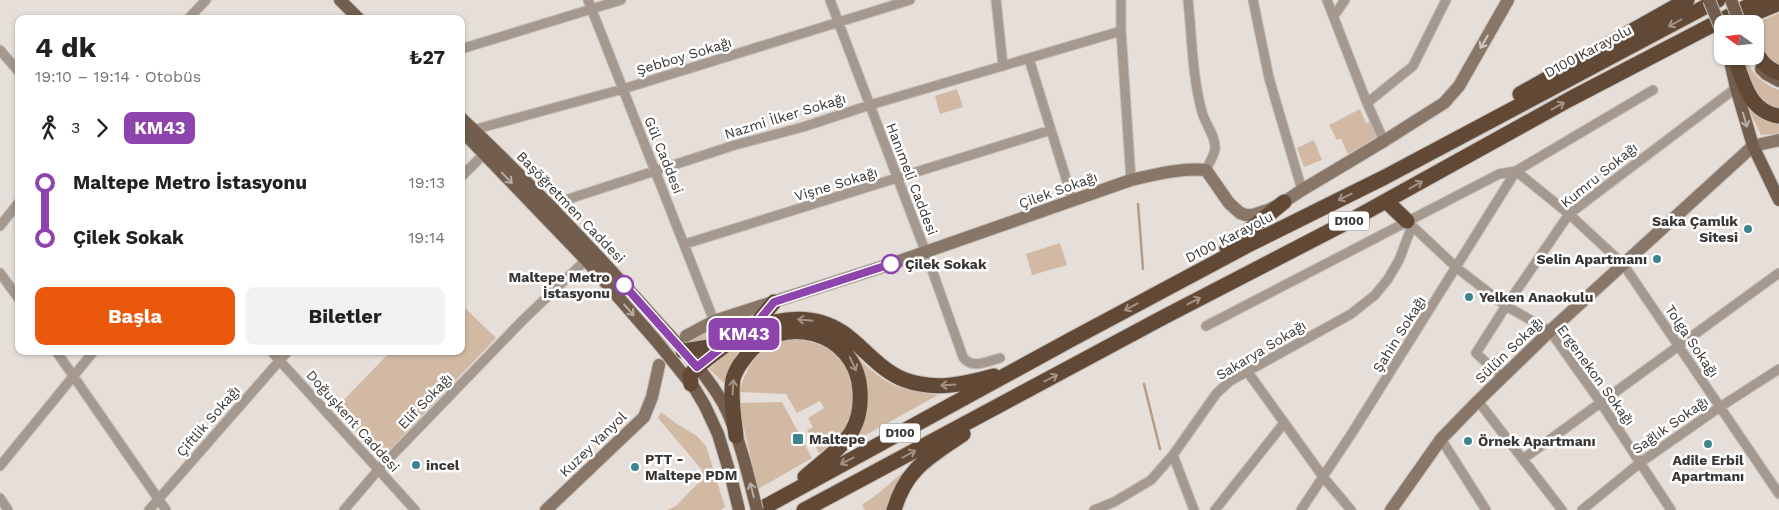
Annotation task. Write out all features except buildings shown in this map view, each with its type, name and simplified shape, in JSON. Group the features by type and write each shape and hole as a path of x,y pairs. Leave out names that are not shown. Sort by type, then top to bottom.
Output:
{"highway":[{"path":"1438,148 1515,97 1687,0"},
{"name":"D100 Karayolu","path":"758,510 1250,244 1385,177 1718,0"},
{"name":"D100","path":"804,510 1386,201 1570,99 1760,0"},
{"path":"1752,15 1779,3"},
{"path":"1689,38 1714,29"},
{"path":"1737,65 1749,95 1756,106 1768,114 1779,116"},
{"path":"1764,65 1779,73"},
{"path":"1386,201 1409,223"},
{"path":"1190,276 1284,202"},
{"path":"751,330 774,302"},
{"path":"690,384 690,376 697,367 726,344 751,330 782,320 805,320 822,324 843,333 879,364 906,381 947,386 965,384 1013,372"},
{"path":"736,436 732,399 733,379 748,352 759,343 783,332 807,332 827,338 843,349 850,357 855,366 860,385 860,404 856,423 842,444 786,494"},
{"path":"684,344 726,344"},
{"path":"894,510 904,483 918,467 1008,400"}],"main road":[{"path":"330,0 345,15"},
{"path":"340,0 355,15"},
{"path":"1206,170 1229,203 1240,213 1253,215 1284,202 1444,103 1459,86 1508,0"},
{"path":"1709,0 1715,15"},
{"path":"1731,0 1737,15"},
{"path":"1731,65 1753,146 1779,200"},
{"path":"1759,65 1766,74 1779,81"},
{"name":"Başöğretmen Caddesi","path":"465,128 591,256 684,344 697,367 723,404 736,436 758,510"},
{"path":"1753,146 1779,140"},
{"name":"Sülün Sokağı","path":"1391,510 1441,439 1478,401 1623,264 1753,146"},
{"name":"Başöğretmen Caddesi","path":"488,150 550,204 700,397 718,434 739,510"},
{"name":"Çilek Sokağı","path":"684,344 714,321 926,253 1131,180 1177,170 1206,170"},
{"name":"Kuzey Yanyol","path":"546,510 644,416 652,397 659,365"}],"street":[{"path":"192,15 206,0"},
{"path":"465,48 590,4 621,0"},
{"name":"Hanımeli Caddesi","path":"830,0 926,253 964,360 974,365 1000,358"},
{"name":"Şebboy Sokağı","path":"465,127 623,89 910,0"},
{"path":"996,0 1003,66"},
{"path":"1121,0 1121,31 1131,180"},
{"path":"1188,0 1195,72 1202,113 1215,148 1214,155 1206,170"},
{"path":"1253,0 1269,78 1302,190"},
{"path":"1327,0 1367,103 1384,141"},
{"path":"1334,16 1344,0"},
{"path":"1367,103 1413,66 1446,0"},
{"name":"Gül Caddesi","path":"590,4 714,321"},
{"name":"Nazmi İlker Sokağı","path":"550,204 870,105 1121,31"},
{"path":"0,50 15,67"},
{"path":"1029,59 1073,201"},
{"name":"Kumru Sokağı","path":"1502,377 1476,354 1506,306 1569,214 1736,88"},
{"path":"1206,326 1409,223 1499,174 1516,172 1653,90"},
{"name":"Vişne Sokağı","path":"685,244 1051,130"},
{"path":"465,173 488,150"},
{"path":"1516,172 1569,214"},
{"name":"Şahin Sokağı","path":"1301,510 1324,478 1516,172"},
{"path":"0,226 15,207"},
{"name":"Tolga Sokağı","path":"1569,214 1623,264 1779,494"},
{"name":"Ergenekon Sokağı","path":"1409,223 1457,268 1506,306 1550,332 1601,403 1671,510"},
{"name":"Sakarya Sokağı","path":"1094,510 1114,502 1147,483 1173,456 1216,394 1230,380 1350,314 1375,295 1388,279 1399,260 1409,223"},
{"name":"Elif Sokağı","path":"344,510 378,469 523,320 591,256"},
{"path":"0,273 15,294"},
{"path":"1523,459 1680,347 1779,273"},
{"path":"59,355 166,510"},
{"path":"0,466 91,355"},
{"name":"Doğuşkent Caddesi","path":"275,355 415,510"},
{"name":"Çiftlik Sokağı","path":"149,510 284,355"},
{"name":"Sağlık Sokağı","path":"1582,510 1641,462 1720,407 1779,370"},
{"path":"1247,371 1324,478 1351,510"},
{"path":"1478,401 1562,510"},
{"path":"1214,510 1284,423"},
{"path":"1441,439 1486,510"},
{"path":"1173,456 1194,510"},
{"path":"0,498 8,510"},
{"path":"1114,502 1122,510"}],"shaded area":[{"path":"1779,13 1779,68 1764,55 1764,20"},
{"path":"1742,65 1749,65 1760,79 1779,90 1779,111 1755,98"},
{"path":"957,89 963,107 940,114 935,96"},
{"path":"1742,96 1779,122 1779,134 1761,135"},
{"path":"1360,109 1366,123 1370,122 1377,139 1348,154 1341,139 1337,140 1329,125"},
{"path":"1314,140 1322,160 1304,167 1297,148"},
{"path":"1060,243 1067,265 1032,275 1026,254"},
{"path":"465,308 496,338 382,458 335,409 387,355 465,355"},
{"path":"755,316 735,333 712,343 695,346 690,339"},
{"path":"757,336 727,386 709,369 729,352"},
{"path":"800,339 821,346 839,358 852,384 853,404 849,423 840,436 819,453 807,430 813,427 808,418 824,408 820,401 797,413 786,394 739,392 748,369 760,354 776,344"},
{"path":"858,358 886,381 894,385 913,391 938,395 855,441 862,426 863,371"},
{"path":"782,402 812,458 758,489 738,403"},
{"path":"661,412 697,436 706,446 725,507 720,510 667,510 676,506 699,482 702,470 658,418"},
{"path":"902,473 891,495 888,510 865,510 862,505"}],"waterway":[{"path":"1138,204 1143,269"},
{"path":"1144,384 1160,449"}],"bus line":[{"name":"KM43","path":"624,285 697,367 726,344 751,330 774,302 891,264"}],"place":[{"name":"Saka Çamlık Sitesi","path":"1748,229"},
{"name":"Selin Apartmanı","path":"1657,259"},
{"name":"Çilek Sokak","path":"891,264"},
{"name":"Maltepe Metro İstasyonu","path":"624,285"},
{"name":"Yelken Anaokulu","path":"1469,297"},
{"name":"Maltepe","path":"798,439"},
{"name":"Örnek Apartmanı","path":"1468,441"},
{"name":"Adile Erbil Apartmanı","path":"1708,444"},
{"name":"incel","path":"416,465"},
{"name":"PTT - Maltepe PDM","path":"635,467"}]}
